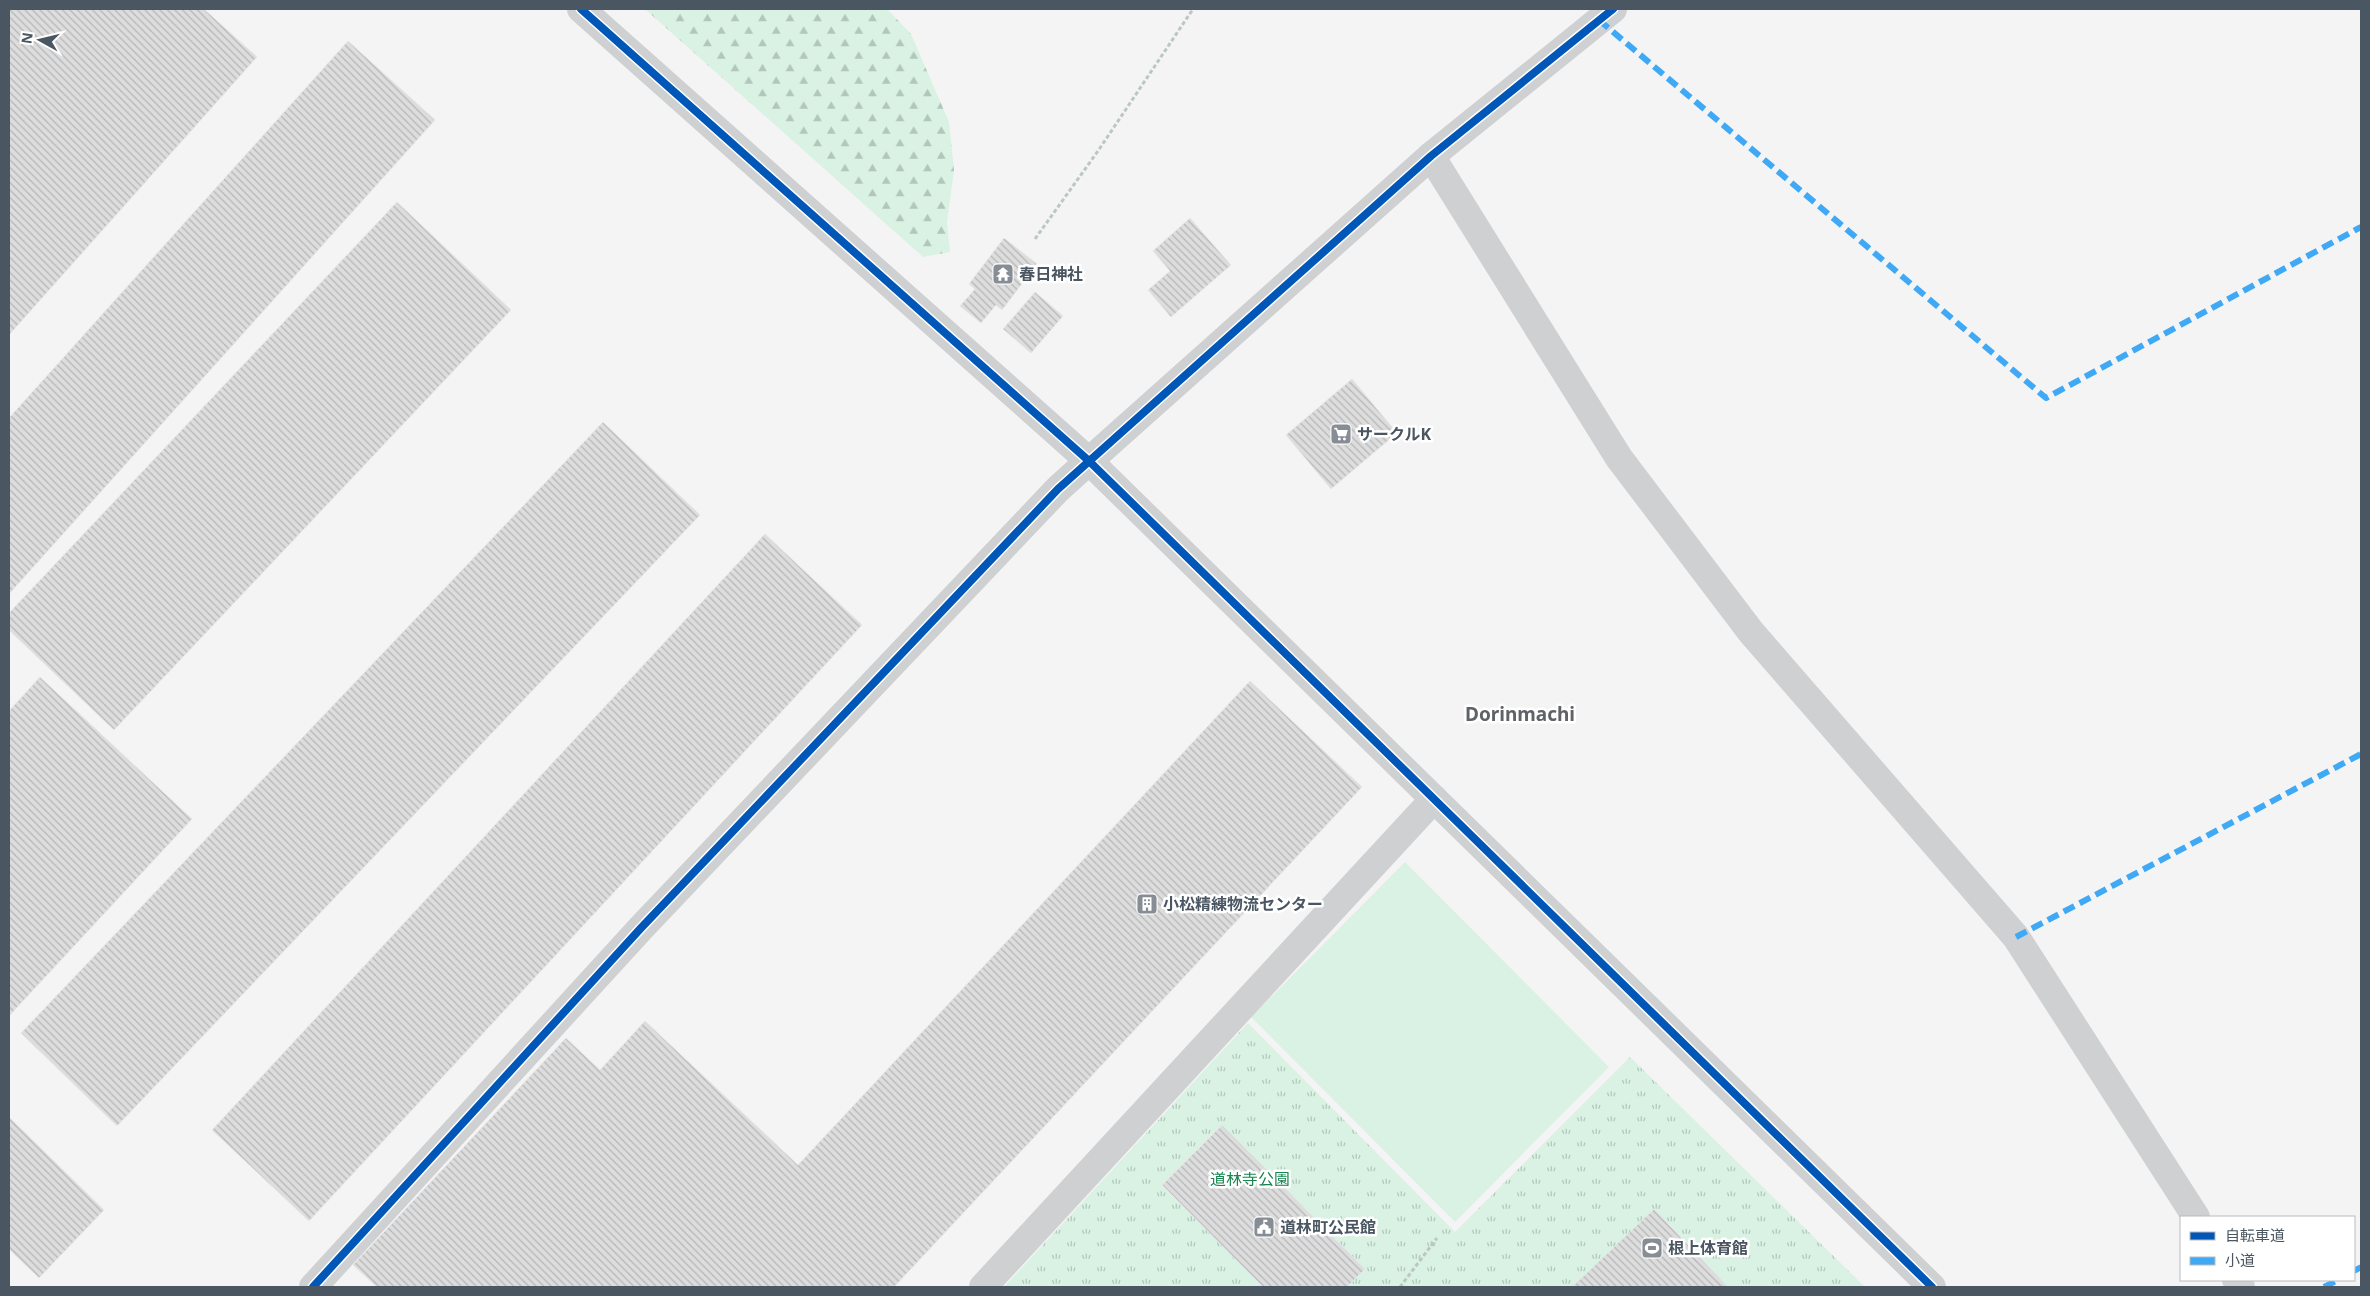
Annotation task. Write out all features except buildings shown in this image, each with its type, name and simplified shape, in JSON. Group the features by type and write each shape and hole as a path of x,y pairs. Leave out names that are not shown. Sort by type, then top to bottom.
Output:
{"street":[{"path":"581,9 1089,461 1932,1287"},
{"path":"313,1287 641,928 1058,489 1431,156 1613,9"},
{"path":"1431,156 1619,458 1751,632 2016,937 2195,1216"},
{"path":"983,1287 1434,799"}],"path":[{"path":"1035,239 1098,151 1193,9"},
{"path":"1400,1287 1437,1238"}],"green space":[{"path":"645,9 887,9 911,34 949,122 954,170 947,222 950,252 923,257"},
{"path":"1405,862 1609,1067 1455,1222 1251,1017"},
{"name":"道林寺公園","path":"1248,1023 1455,1232 1630,1057 1865,1287 1004,1287"}],"marked path":[{"path":"1599,20 2046,398 2361,227"},
{"path":"2016,937 2361,754"},
{"path":"2355,1270 2361,1267"},
{"path":"2324,1287 2336,1281"}],"cycle path":[{"path":"581,9 1089,461 1932,1287"},
{"path":"313,1287 641,928 1058,489 1431,156 1613,9"}],"place":[{"name":"春日神社","path":"1003,274"},
{"name":"サークルK","path":"1341,434"},
{"name":"小松精練物流センター","path":"1147,904"},
{"name":"道林町公民館","path":"1264,1227"},
{"name":"根上体育館","path":"1652,1248"}],"district":[{"name":"Dorinmachi","path":"1520,714"}]}
